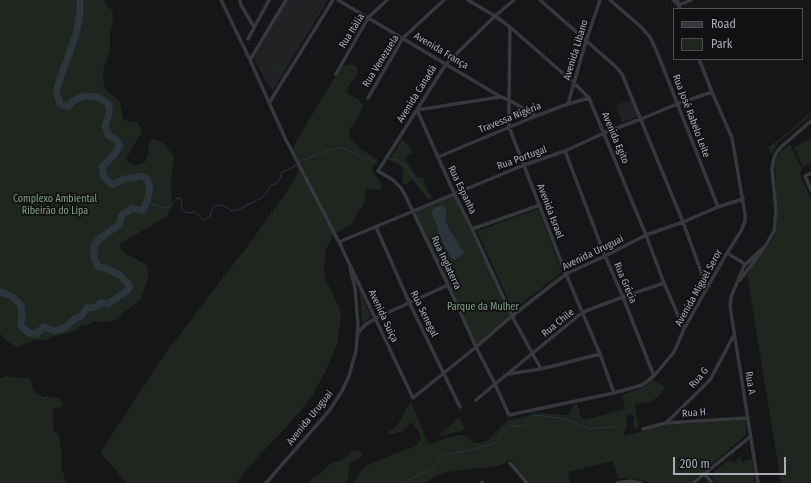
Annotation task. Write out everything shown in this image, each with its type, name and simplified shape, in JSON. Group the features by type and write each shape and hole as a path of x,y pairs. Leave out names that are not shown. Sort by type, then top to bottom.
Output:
{"street":[{"name":"Avenida Suiça","path":"221,0 285,138 349,262 413,398"},
{"path":"240,0 241,5 254,27"},
{"path":"241,5 245,0"},
{"path":"248,39 269,0"},
{"path":"250,60 286,0"},
{"path":"269,103 333,0"},
{"name":"Avenida França","path":"338,0 501,97 536,116"},
{"name":"Rua Itália","path":"336,74 368,18 387,0"},
{"name":"Rua Venezuela","path":"368,98 403,38 444,0"},
{"name":"Avenida Egito","path":"468,0 510,27 589,98 684,329"},
{"name":"Avenida Canadá","path":"378,170 446,64 495,16 514,0"},
{"path":"540,0 622,74 683,222 707,288"},
{"name":"Avenida Libano","path":"568,104 586,41 600,0"},
{"name":"Rua José Rabelo Leite","path":"610,0 640,26 650,37 718,207"},
{"path":"673,0 679,4"},
{"path":"677,0 680,8"},
{"path":"679,4 691,0"},
{"name":"Avenida Israel","path":"510,27 509,127 566,274 600,354 614,393"},
{"name":"Avenida Miguel Seror","path":"509,415 614,393 642,385 654,376 674,352 684,329 744,225 743,200 732,138 699,60"},
{"name":"Rua Portugal","path":"339,242 454,193 524,165 565,151 604,133 677,104 712,92"},
{"path":"416,110 501,97"},
{"name":"Travessa Nigéria","path":"438,157 536,116 589,98"},
{"name":"Rua Espanha","path":"416,110 512,316 540,369"},
{"name":"Rua A","path":"736,286 766,245 774,231 776,211 772,169 776,153 811,121"},
{"name":"Rua Grécia","path":"565,151 654,376"},
{"name":"Rua Inglaterra","path":"378,170 393,180 401,188 509,415"},
{"path":"811,173 805,176 811,190"},
{"name":"Avenida Uruguai","path":"413,398 512,316 566,274 606,256 646,235 683,222 718,207 743,200"},
{"path":"472,229 540,204"},
{"name":"Rua Senegal","path":"376,227 409,302 460,407"},
{"name":"Rua A","path":"758,483 730,306 731,297 745,265 766,245"},
{"path":"727,253 745,265 749,264 749,268"},
{"name":"Avenida Uruguai","path":"266,483 324,417 338,398 352,368 358,334 358,316 355,288 349,262"},
{"name":"Rua Chile","path":"476,400 583,312 664,282"},
{"path":"358,334 365,326 376,318 448,285"},
{"name":"Rua G","path":"666,424 710,380 734,335"},
{"path":"507,374 540,369 600,354"},
{"name":"Rua H","path":"643,428 666,424 747,418"},
{"path":"693,483 750,436"},
{"path":"510,463 527,483"},
{"path":"704,473 712,483"},
{"path":"617,483 630,481 641,483"}],"shaded area":[{"path":"288,0 328,0 273,90 267,84 254,58"},
{"path":"631,100 637,117 622,122 616,105"},
{"path":"441,205 446,209 445,220 449,229 458,245 464,251 459,258 455,260 452,259 448,253 431,213 433,209"}],"green space":[{"name":"Complexo Ambiental Ribeirão do Lipa","path":"0,0 105,0 106,5 112,10 113,15 110,33 110,50 104,68 104,85 107,91 120,102 122,118 130,122 137,122 141,128 141,133 127,157 127,162 138,165 145,162 149,152 148,144 153,139 162,142 174,156 171,181 172,207 167,216 120,244 121,249 125,253 146,264 149,274 141,299 114,321 95,321 90,324 82,325 71,333 53,336 48,340 34,340 17,347 7,341 0,333"},
{"path":"270,58 285,66 280,74 265,66"},
{"path":"349,64 356,66 358,71 356,77 348,86 347,93 358,99 363,105 358,118 349,130 350,137 361,149 377,159 372,170 382,185 381,190 365,188 365,201 358,211 356,218 351,224 333,236 326,249 324,271 325,278 339,307 341,315 337,345 313,395 292,421 255,460 236,483 127,483 103,456 101,453 102,450 166,352 286,193 296,177 298,170 299,163 292,151 299,136 341,68"},
{"path":"811,112 811,115 779,142 771,154 768,147 778,141"},
{"path":"402,139 408,145 412,153 404,158 417,177 423,178 424,183 433,198 428,200 413,180 404,185 402,180 404,170 389,160"},
{"path":"811,139 811,163 803,167 794,147"},
{"path":"790,144 802,169 800,174 811,200 811,483 781,483 747,274 771,242 776,231 775,164 776,158 781,151"},
{"name":"Parque da Mulher","path":"454,196 511,315 477,345 414,211"},
{"path":"538,209 562,272 513,310 477,231"},
{"path":"359,288 371,317 362,325 361,305"},
{"path":"6,376 29,378 37,394 43,397 46,396 61,399 63,407 53,408 53,426 54,431 59,437 62,469 66,483 0,483 0,378"},
{"path":"652,380 664,386 664,389 658,397 653,400 635,404 639,425 638,427 634,428 634,416 629,414 627,417 624,436 667,425 746,420 746,435 690,483 648,483 646,481 629,478 618,479 613,461 568,472 570,483 530,483 513,463 515,462 510,460 501,465 443,473 424,483 354,483 362,469 391,455 414,447 421,439 419,432 411,422 404,430 395,434 388,433 398,424 411,401 429,444 459,435 468,437 474,443 479,443 488,440 508,421 535,413 569,415 575,404 578,405 579,413 584,420 625,409 622,395 640,389"},
{"path":"459,417 465,430 437,437"},
{"path":"359,450 362,454 361,458 349,464 348,480 345,483 309,483 311,479 322,472 332,462 337,462 344,459 352,451"},
{"path":"740,456 742,464 746,460 752,459 755,483 717,483 710,475 728,461 735,463"}],"waterway":[{"path":"0,292 11,296 21,305 21,326 29,333 36,334 44,327 54,331 66,327 73,320 82,315 87,308 96,307 101,303 108,304 128,290 129,285 120,275 105,268 98,267 94,258 94,245 99,239 120,224 121,216 132,208 142,211 147,202 150,188 147,179 140,176 124,179 113,185 104,177 102,167 113,156 120,145 114,138 108,135 105,126 109,114 109,105 98,97 84,96 73,101 68,107 60,104 56,92 76,34 80,14 80,0"},
{"path":"299,162 326,151 338,148 346,149 377,162"},
{"path":"389,159 397,160 406,166 430,198"},
{"path":"147,202 164,208 170,206 177,198 180,198 182,200 181,209 189,213 194,212 204,220 210,217 214,206 224,206 232,211 238,210 261,198 265,195 270,186 277,183 282,172 297,165"},
{"path":"403,483 432,469 443,455 471,450 495,443 501,433 510,425 521,427 534,415 560,418 589,429 619,426"}]}
